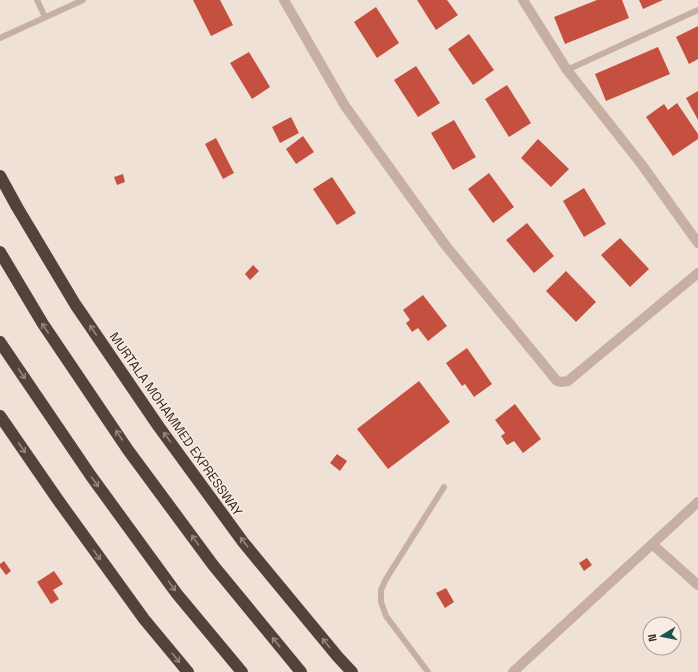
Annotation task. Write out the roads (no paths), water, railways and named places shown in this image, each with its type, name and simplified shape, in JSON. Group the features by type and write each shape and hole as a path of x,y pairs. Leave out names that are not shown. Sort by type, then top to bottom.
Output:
{"highway":[{"name":"MURTALA MOHAMMED EXPRESSWAY","path":"0,176 74,304 159,427 243,542 352,672"},
{"path":"0,252 43,324 128,450 213,565 301,672"},
{"path":"0,342 91,476 177,594 242,672"},
{"path":"0,416 58,500 144,619 188,672"}],"street":[{"path":"284,0 345,106 446,246 557,381 568,381 698,273"},
{"path":"523,0 568,70 642,165 698,243"},
{"path":"513,672 698,502"},
{"path":"652,544 698,585"}],"lane":[{"path":"37,0 45,17"},
{"path":"0,38 83,0"},
{"path":"568,70 698,10"},
{"path":"428,672 386,616 381,602 381,590 386,579 444,487"}]}
